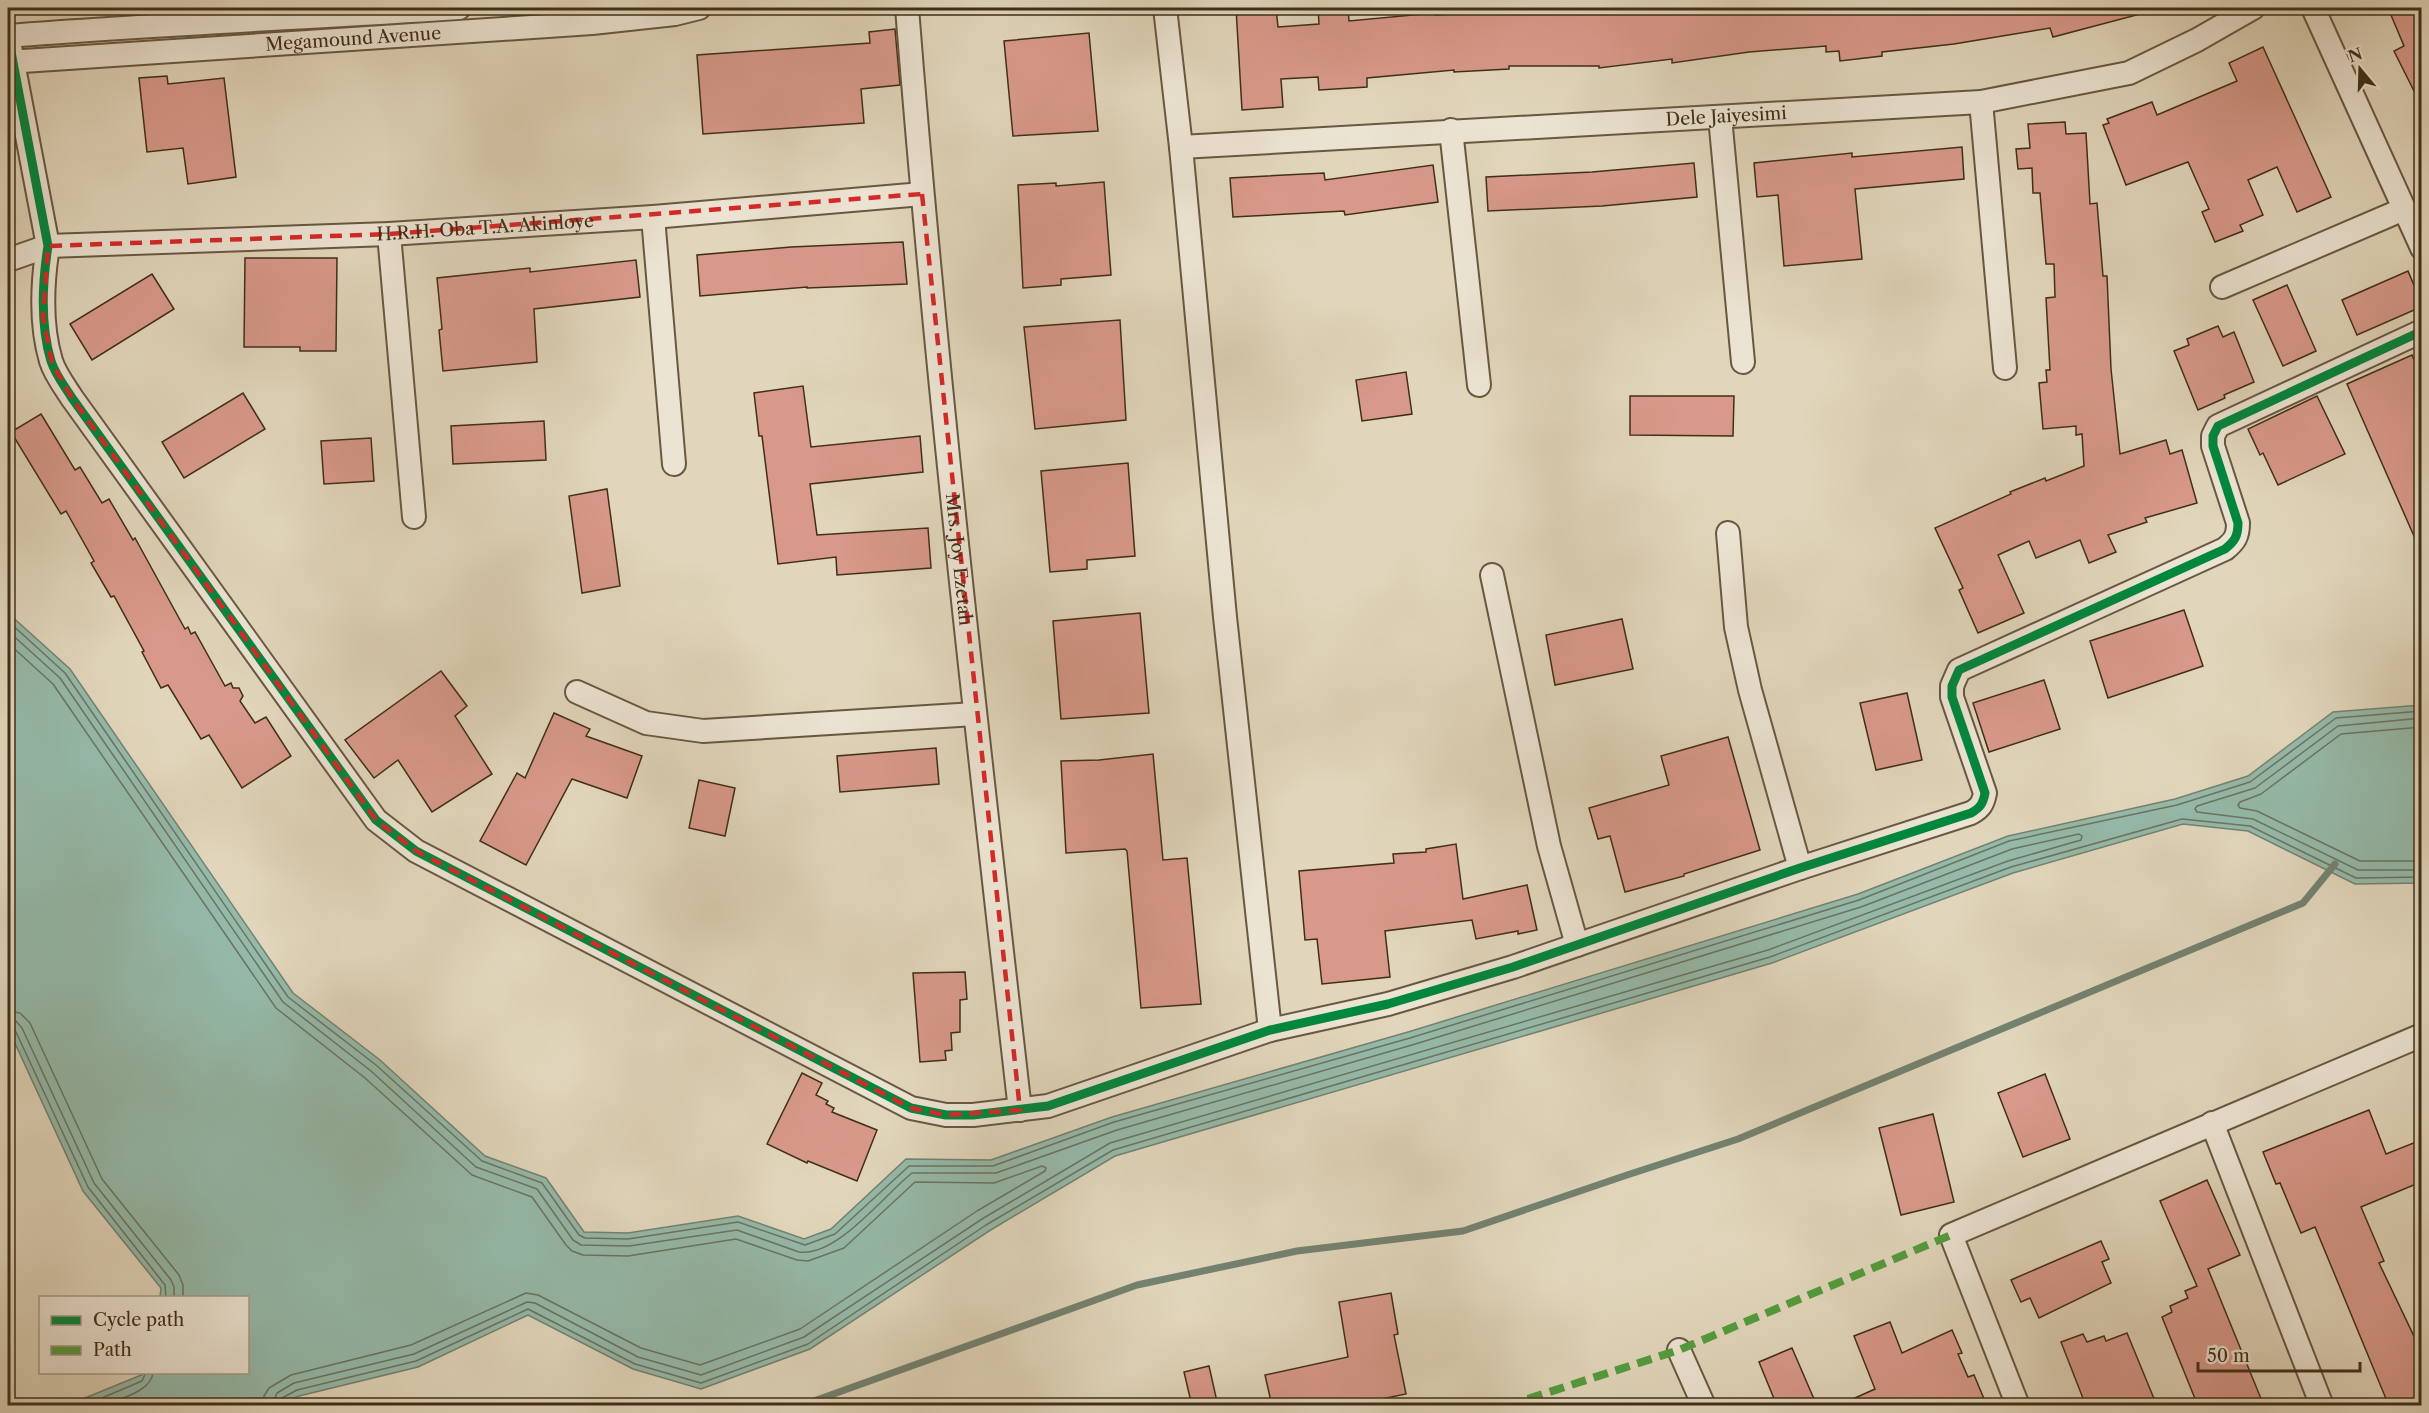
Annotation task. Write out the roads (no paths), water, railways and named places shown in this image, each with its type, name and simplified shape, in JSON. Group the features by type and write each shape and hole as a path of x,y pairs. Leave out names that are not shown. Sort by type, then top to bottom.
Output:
{"street":[{"name":"Megamound Avenue","path":"8,36 111,18 459,8"},
{"name":"Megamound Avenue","path":"10,62 592,15 675,14 699,8"},
{"name":"Mrs. Joy Ezetah","path":"907,8 922,194 975,714 1020,1110"},
{"path":"1165,8 1181,147 1225,617 1270,1030"},
{"name":"Dele Jaiyesimi","path":"1181,147 1451,130 1981,102 2129,73 2198,40 2253,8"},
{"path":"2313,8 2421,248"},
{"path":"8,36 10,62 48,246 44,273 43,317 52,363 72,398 376,820 416,851 911,1108 946,1115 973,1115 1048,1106 1270,1030 1388,1004 1577,945 1800,868 1971,813 1980,808 1985,792 1952,697 1952,686 1959,670 2225,549 2238,534 2238,523 2213,446 2213,436 2218,426 2421,332"},
{"path":"1981,102 2006,368"},
{"path":"1720,117 1743,362"},
{"path":"1451,130 1479,385"},
{"name":"H.R.H. Oba T.A. Akinloye","path":"8,260 48,246 389,234 653,217 922,194"},
{"path":"2222,287 2404,209"},
{"path":"653,217 675,464"},
{"path":"389,234 414,517"},
{"path":"1728,533 1736,627 1750,690 1800,868"},
{"path":"1492,575 1549,846 1577,945"},
{"path":"577,692 646,723 703,731 975,714"},
{"path":"2018,1406 1951,1235 2421,1035"},
{"path":"2212,1123 2322,1406"},
{"path":"1679,1350 1704,1406"}],"water":[{"path":"8,613 70,669 293,993 380,1060 485,1156 546,1178 584,1232 628,1233 738,1216 804,1239 831,1229 906,1159 991,1160 1112,1117 1408,1032 1858,894 2008,836 2175,799 2248,776 2333,712 2421,705 2421,883 2355,884 2248,831 2183,824 2013,873 1772,963 1115,1156 989,1231 810,1349 701,1389 633,1369 528,1315 418,1367 299,1396 281,1405 68,1405 144,1374 249,1374 249,1296 160,1296 161,1288 83,1191 8,1028"}],"waterway":[{"path":"800,1406 1137,1285 1297,1251 1463,1231 1738,1139 2303,903 2335,864"}]}
